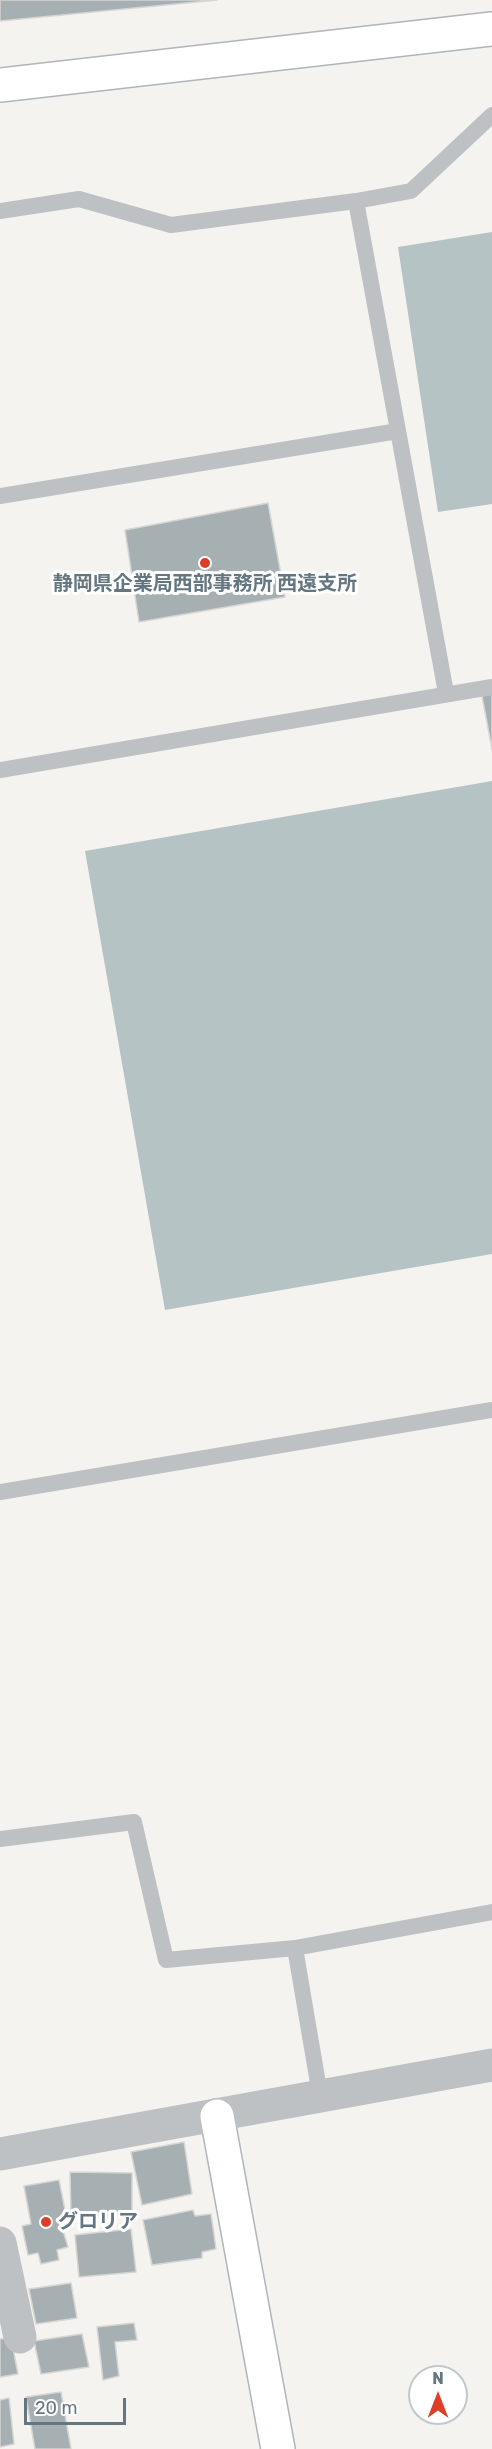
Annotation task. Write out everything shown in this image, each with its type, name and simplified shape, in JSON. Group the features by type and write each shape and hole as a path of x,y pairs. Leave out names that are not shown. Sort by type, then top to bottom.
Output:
{"street":[{"path":"0,85 492,29"},
{"path":"0,2154 492,2065"},
{"path":"217,2116 278,2449"},
{"path":"0,2243 20,2337"}],"lane":[{"path":"0,211 79,198 171,225 356,201 411,191 492,115"},
{"path":"356,201 446,693"},
{"path":"0,496 398,431"},
{"path":"0,770 492,687"},
{"path":"0,1492 492,1410"},
{"path":"0,1839 134,1822 166,1960 295,1948 492,1912"},
{"path":"295,1948 320,2095"}],"shaded area":[{"path":"492,232 492,504 438,512 398,247"},
{"path":"492,781 492,1254 165,1310 85,851"}],"building":[{"path":"0,0 217,0 0,21"},
{"name":"静岡県企業局西部事務所 西遠支所","path":"268,503 285,597 139,622 125,530"},
{"path":"492,694 492,749 482,696"},
{"path":"184,2142 192,2194 142,2205 131,2152"},
{"path":"70,2172 132,2173 132,2217 71,2216"},
{"name":"グロリア","path":"59,2180 67,2220 60,2221 68,2247 57,2250 59,2260 41,2264 38,2253 28,2255 22,2226 31,2224 24,2186"},
{"path":"193,2210 195,2216 211,2214 216,2249 202,2252 202,2258 152,2265 143,2220"},
{"path":"131,2229 136,2272 79,2277 75,2235"},
{"path":"71,2283 77,2318 36,2324 29,2289"},
{"path":"134,2323 137,2340 115,2342 119,2376 103,2380 97,2327"},
{"path":"82,2334 89,2367 41,2374 34,2341"},
{"path":"11,2338 18,2374 0,2377 0,2339"},
{"path":"61,2392 71,2449 35,2449 26,2397"},
{"path":"9,2398 14,2444 0,2447 0,2400"}],"place":[{"name":"静岡県企業局西部事務所 西遠支所","path":"205,563"},
{"name":"グロリア","path":"46,2222"}]}
